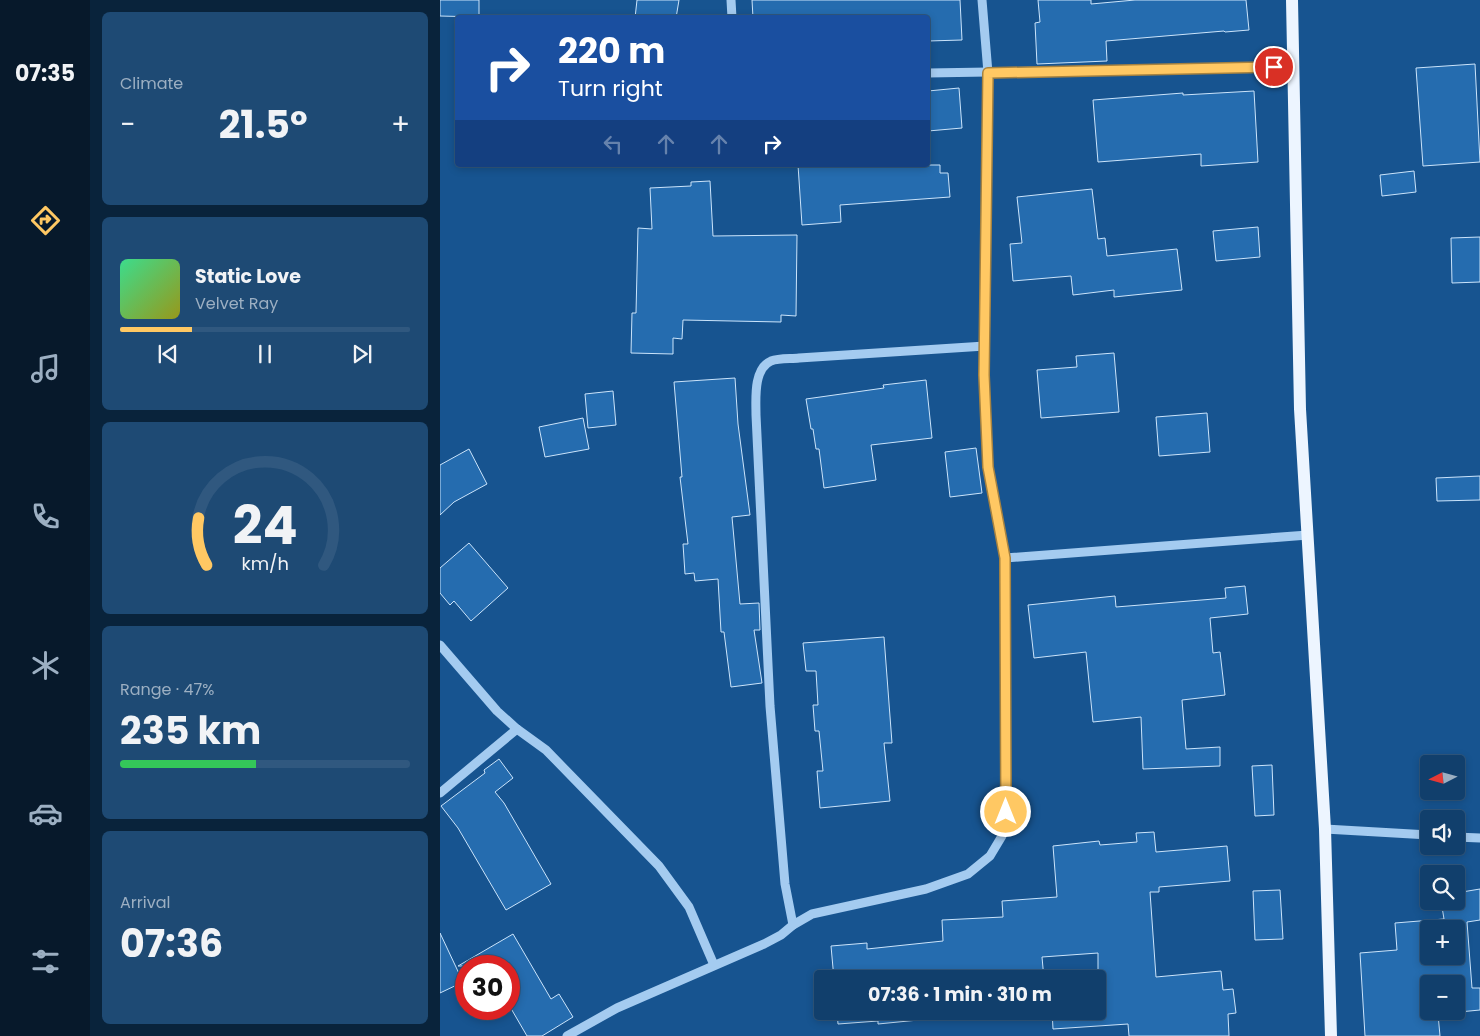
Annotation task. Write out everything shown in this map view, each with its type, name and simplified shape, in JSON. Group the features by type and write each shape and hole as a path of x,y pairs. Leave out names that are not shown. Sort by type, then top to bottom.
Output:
{"main road":[{"path":"1292,0 1300,409 1325,829 1331,1036"}],"street":[{"path":"732,0 732,15"},
{"path":"567,1036 617,1008 764,944 812,914 926,889 968,874 990,856 1002,836 1006,812 1005,558 988,467 984,375 988,73 982,0"},
{"path":"930,73 1293,67"},
{"path":"793,925 784,884 770,706 756,397 756,388 761,371 770,362 799,358 985,346"},
{"path":"1005,558 1308,535"},
{"path":"440,645 497,711 517,729 546,750 659,866 689,907 714,965"},
{"path":"440,793 517,729"},
{"path":"1325,829 1420,834"},
{"path":"1465,837 1480,838"}],"building":[{"path":"440,0 479,0 479,15 440,16"},
{"path":"637,0 679,0 676,15 635,15"},
{"path":"752,0 960,0 962,40 930,41 930,15 753,15"},
{"path":"1038,0 1091,0 1091,4 1135,0 1246,0 1249,30 1106,41 1107,61 1037,64 1035,23 1040,22"},
{"path":"1475,64 1480,162 1423,166 1416,68"},
{"path":"959,88 962,128 930,131 930,91"},
{"path":"1254,91 1258,162 1201,166 1201,154 1098,162 1093,100 1183,93 1183,95"},
{"path":"930,165 940,165 940,173 948,173 950,197 840,205 841,222 802,225 798,167 930,167"},
{"path":"1414,171 1416,192 1382,196 1380,175"},
{"path":"710,181 713,236 797,235 796,316 781,315 781,322 683,320 682,339 673,338 673,354 631,353 632,313 636,313 638,228 652,229 650,188 691,186 691,182"},
{"path":"1092,189 1098,239 1105,238 1107,256 1177,249 1182,290 1114,297 1114,290 1073,295 1071,276 1013,281 1010,244 1022,243 1017,197"},
{"path":"1258,227 1260,257 1216,261 1213,231"},
{"path":"1480,237 1480,282 1452,283 1451,238"},
{"path":"1114,353 1119,412 1041,418 1037,370 1077,367 1076,356"},
{"path":"735,378 738,424 750,515 732,517 740,604 759,603 760,630 754,630 762,683 731,687 724,632 721,632 718,579 695,581 694,573 685,574 683,544 688,544 680,477 682,477 674,382"},
{"path":"926,380 932,438 871,445 876,480 824,488 819,449 816,449 806,399 884,388 883,385"},
{"path":"613,391 616,425 588,428 585,394"},
{"path":"1207,413 1210,452 1159,456 1156,417"},
{"path":"583,418 589,449 545,457 539,427"},
{"path":"976,448 982,493 950,497 945,452"},
{"path":"469,449 487,484 454,502 440,515 440,465"},
{"path":"1480,476 1480,500 1437,501 1436,478"},
{"path":"469,543 508,588 471,621 454,601 450,605 440,593 440,568"},
{"path":"1245,586 1248,614 1210,618 1213,653 1220,652 1225,695 1182,700 1186,749 1220,747 1220,766 1143,769 1141,717 1093,722 1086,652 1034,658 1028,605 1115,596 1116,607 1226,598 1225,588"},
{"path":"884,637 892,743 884,743 890,801 820,808 817,771 823,771 819,731 815,731 813,705 818,705 816,671 806,671 803,643"},
{"path":"499,759 513,778 495,792 504,803 551,884 506,910 458,828 441,806 485,773 484,770"},
{"path":"1272,765 1274,815 1255,816 1252,766"},
{"path":"1154,832 1156,852 1227,846 1230,881 1159,887 1159,892 1150,892 1156,977 1221,971 1223,990 1233,989 1236,1013 1228,1014 1229,1036 1129,1036 1128,1024 1053,1029 1052,1020 1106,1020 1106,970 1098,970 1098,953 1042,957 1043,970 833,970 831,946 867,943 867,949 943,941 942,920 1003,917 1002,901 1057,897 1053,846 1099,841 1100,845 1137,842 1136,833"},
{"path":"1480,889 1480,920 1467,922 1472,988 1480,988 1480,1010 1465,1011 1465,975 1420,975 1420,1020 1439,1020 1440,1036 1365,1036 1360,953 1397,950 1395,923 1420,921 1420,965 1465,965 1465,920 1432,920 1444,919 1442,910 1465,910 1465,892"},
{"path":"1280,890 1283,939 1255,940 1253,891"},
{"path":"440,933 455,965 455,986 440,993"},
{"path":"513,934 551,999 559,994 573,1017 542,1036 527,1036 518,1020 520,1020 520,955 477,955"},
{"path":"838,1020 918,1020 878,1024 878,1021 838,1024"}],"route":[{"path":"1006,812 1005,558 988,467 984,375 988,73 1274,67"}]}
